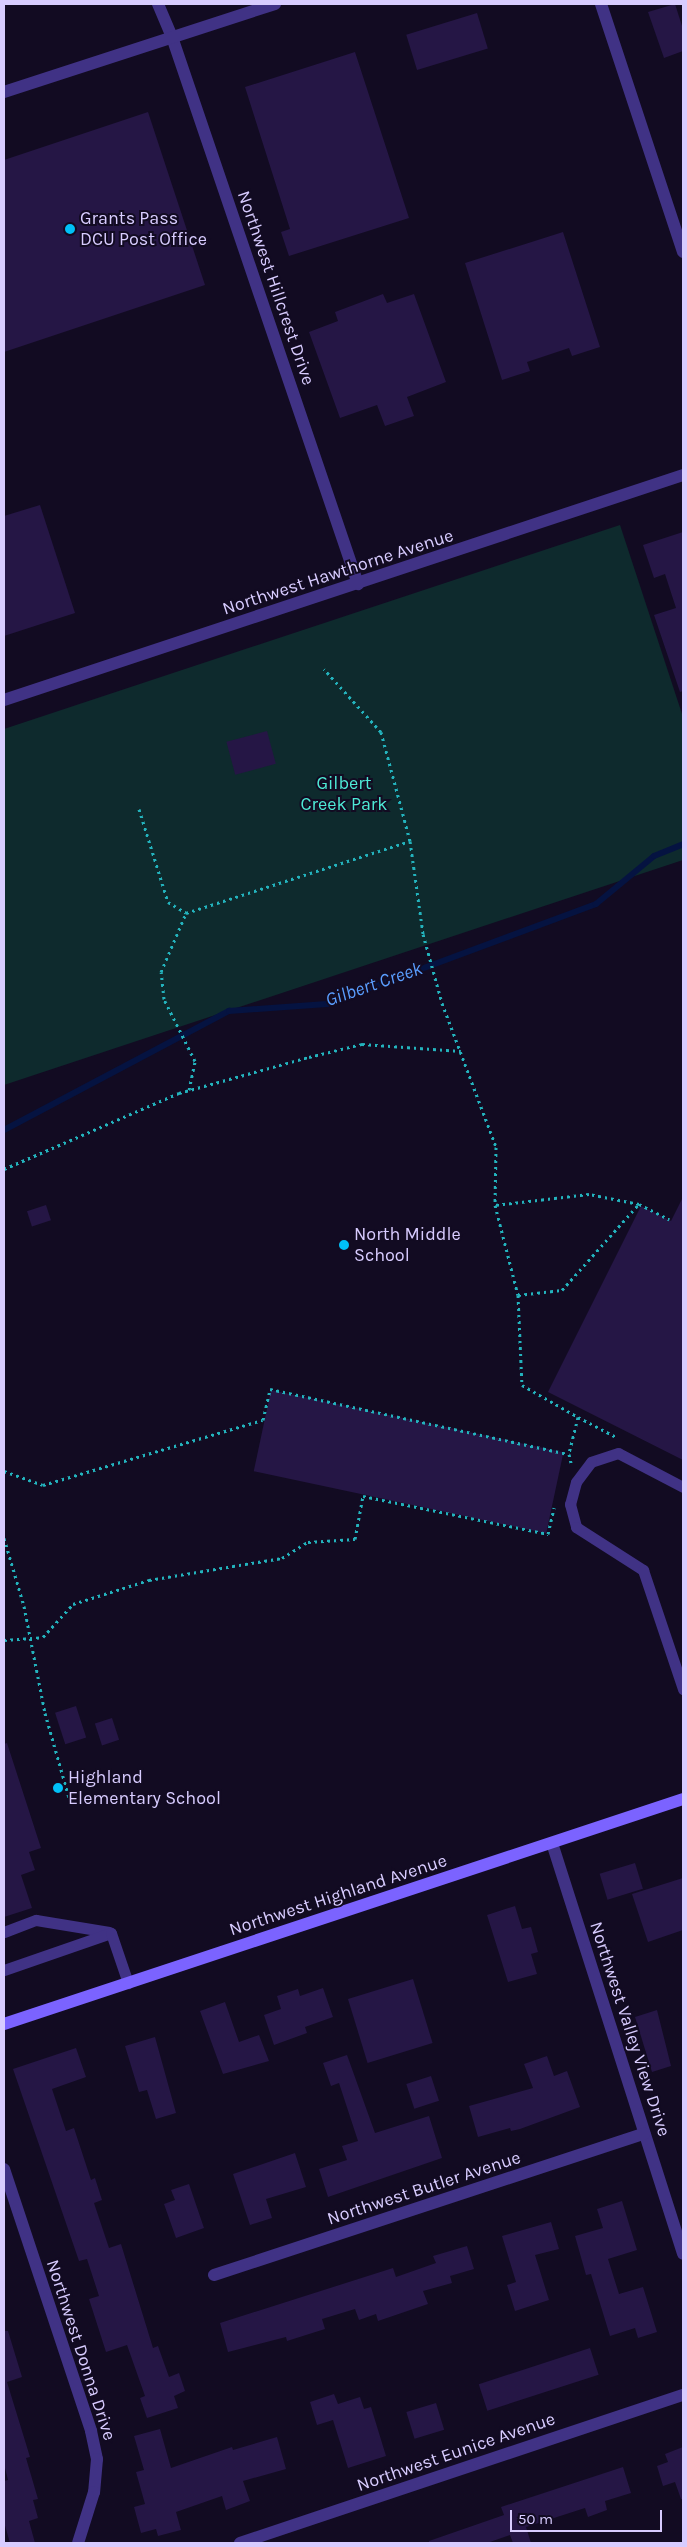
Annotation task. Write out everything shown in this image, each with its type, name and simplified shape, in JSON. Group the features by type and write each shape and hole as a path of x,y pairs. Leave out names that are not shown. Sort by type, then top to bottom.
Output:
{"main road":[{"name":"Northwest Highland Avenue","path":"4,2024 552,1844 683,1799"}],"street":[{"name":"Northwest Hillcrest Drive","path":"158,4 172,37 358,584"},
{"path":"4,92 275,4"},
{"path":"601,4 680,232 683,252"},
{"name":"Northwest Hawthorne Avenue","path":"4,700 358,584 683,474"},
{"name":"Northwest Valley View Drive","path":"552,1844 683,2254"},
{"name":"Northwest Butler Avenue","path":"214,2275 644,2134"},
{"name":"Northwest Donna Drive","path":"4,2169 92,2431 97,2459 94,2492 78,2543"},
{"name":"Northwest Eunice Avenue","path":"240,2543 683,2395"}],"lane":[{"path":"683,1487 618,1453 592,1462 576,1482 570,1504 576,1527 643,1570 683,1689"},
{"path":"4,1932 36,1920 111,1933"},
{"path":"111,1933 128,1983"},
{"path":"4,1970 111,1933"}],"path":[{"path":"324,669 381,732 410,841 428,952 496,1147 495,1206 518,1295 522,1385 578,1417 570,1454 576,1482"},
{"path":"139,809 168,902 186,913"},
{"path":"189,1090 195,1060 182,1030 164,999 161,972 186,913 410,841"},
{"path":"4,1169 189,1090 362,1044 461,1051"},
{"path":"495,1206 589,1194 639,1204 669,1219"},
{"path":"518,1295 562,1290 639,1204"},
{"path":"4,1471 43,1485 263,1420 270,1389 570,1454"},
{"path":"4,1640 30,1640 43,1637 73,1604 148,1580 282,1558 308,1542 355,1539 363,1496 548,1534 555,1502"},
{"path":"4,1538 30,1640 44,1712 69,1798"}],"green space":[{"name":"Gilbert Creek Park","path":"620,525 683,717 683,860 4,1085 4,729"}],"building":[{"path":"675,4 683,29 683,51 664,58 648,12"},
{"path":"477,13 488,48 417,70 406,35"},
{"path":"355,52 409,218 289,256 281,232 290,229 245,87"},
{"path":"148,112 205,285 4,352 4,160"},
{"path":"563,232 600,347 572,356 569,348 527,362 530,371 502,380 465,263"},
{"path":"383,294 387,303 414,294 446,382 407,397 414,416 385,426 377,405 340,418 309,332 338,321 335,312"},
{"path":"40,505 75,613 4,636 4,516"},
{"path":"683,532 683,691 680,692 654,615 676,608 665,574 654,578 643,545"},
{"path":"267,731 276,764 235,775 226,742"},
{"path":"683,1197 683,1460 548,1392 641,1206 671,1221"},
{"path":"46,1205 51,1220 32,1226 27,1211"},
{"path":"271,1390 563,1452 546,1533 254,1471"},
{"path":"76,1706 86,1737 65,1744 55,1713"},
{"path":"112,1718 119,1740 102,1745 95,1724"},
{"path":"7,1743 41,1848 29,1852 35,1870 21,1875 32,1908 4,1917 4,1744"},
{"path":"635,1863 643,1889 608,1900 600,1874"},
{"path":"683,1878 683,1930 648,1942 632,1894"},
{"path":"515,1906 522,1929 531,1927 538,1952 531,1954 537,1974 508,1982 487,1915"},
{"path":"413,1979 433,2043 368,2063 348,1999"},
{"path":"323,1988 333,2017 305,2027 307,2033 274,2045 264,2015 281,2009 277,1996 298,1989 300,1996"},
{"path":"225,2002 239,2042 259,2035 269,2061 223,2074 200,2011"},
{"path":"657,2010 671,2066 652,2072 635,2017"},
{"path":"155,2037 176,2113 156,2119 147,2090 139,2092 125,2046"},
{"path":"76,2048 86,2077 52,2089 66,2131 74,2128 91,2180 95,2178 102,2200 94,2203 109,2248 121,2244 153,2348 158,2346 169,2377 179,2373 185,2391 174,2396 178,2408 147,2418 140,2398 145,2396 127,2345 106,2352 89,2299 99,2296 87,2259 79,2261 13,2069"},
{"path":"347,2055 375,2133 429,2116 442,2158 328,2197 319,2169 347,2160 342,2146 358,2141 339,2083 331,2086 323,2063"},
{"path":"547,2056 554,2076 567,2071 580,2107 520,2129 511,2131 510,2128 478,2137 469,2106 533,2088 524,2064"},
{"path":"431,2076 439,2101 414,2109 406,2084"},
{"path":"295,2153 306,2187 266,2199 272,2218 250,2225 233,2174"},
{"path":"189,2184 204,2228 176,2238 164,2204 175,2200 171,2190"},
{"path":"622,2201 637,2250 608,2259 619,2294 643,2287 657,2332 638,2338 635,2328 610,2336 591,2274 586,2275 575,2236 603,2228 597,2209"},
{"path":"551,2222 559,2249 535,2255 549,2300 515,2311 507,2285 516,2282 502,2236"},
{"path":"467,2246 474,2269 450,2276 452,2283 423,2291 428,2304 378,2321 376,2314 359,2320 355,2309 322,2319 325,2329 287,2341 286,2337 228,2352 220,2323 393,2268 396,2277 436,2263 433,2256"},
{"path":"4,2331 8,2331 22,2377 7,2382 30,2457 26,2458 38,2499 33,2500 38,2518 29,2521 35,2543 10,2543 4,2522 4,2481 8,2480 4,2464"},
{"path":"590,2348 599,2375 487,2411 479,2384"},
{"path":"334,2394 338,2404 360,2397 364,2409 371,2407 386,2456 348,2468 333,2420 317,2425 310,2402"},
{"path":"436,2403 444,2430 415,2439 406,2412"},
{"path":"160,2429 171,2468 232,2447 233,2450 277,2437 286,2469 243,2481 250,2501 226,2510 222,2496 176,2512 181,2530 158,2536 156,2529 141,2533 134,2507 145,2504 136,2472 144,2470 134,2436"},
{"path":"683,2447 683,2499 681,2499 675,2482 663,2486 657,2466 668,2462 665,2454"},
{"path":"623,2467 631,2493 605,2501 607,2510 588,2517 585,2508 526,2527 531,2543 513,2543 510,2535 487,2543 429,2543 429,2541 504,2515 501,2507"}],"waterway":[{"name":"Gilbert Creek","path":"4,1130 229,1011 327,1004 596,904 654,856 683,844"}],"place":[{"name":"Grants Pass DCU Post Office","path":"70,229"},
{"name":"North Middle School","path":"344,1245"},
{"name":"Highland Elementary School","path":"58,1788"}]}
